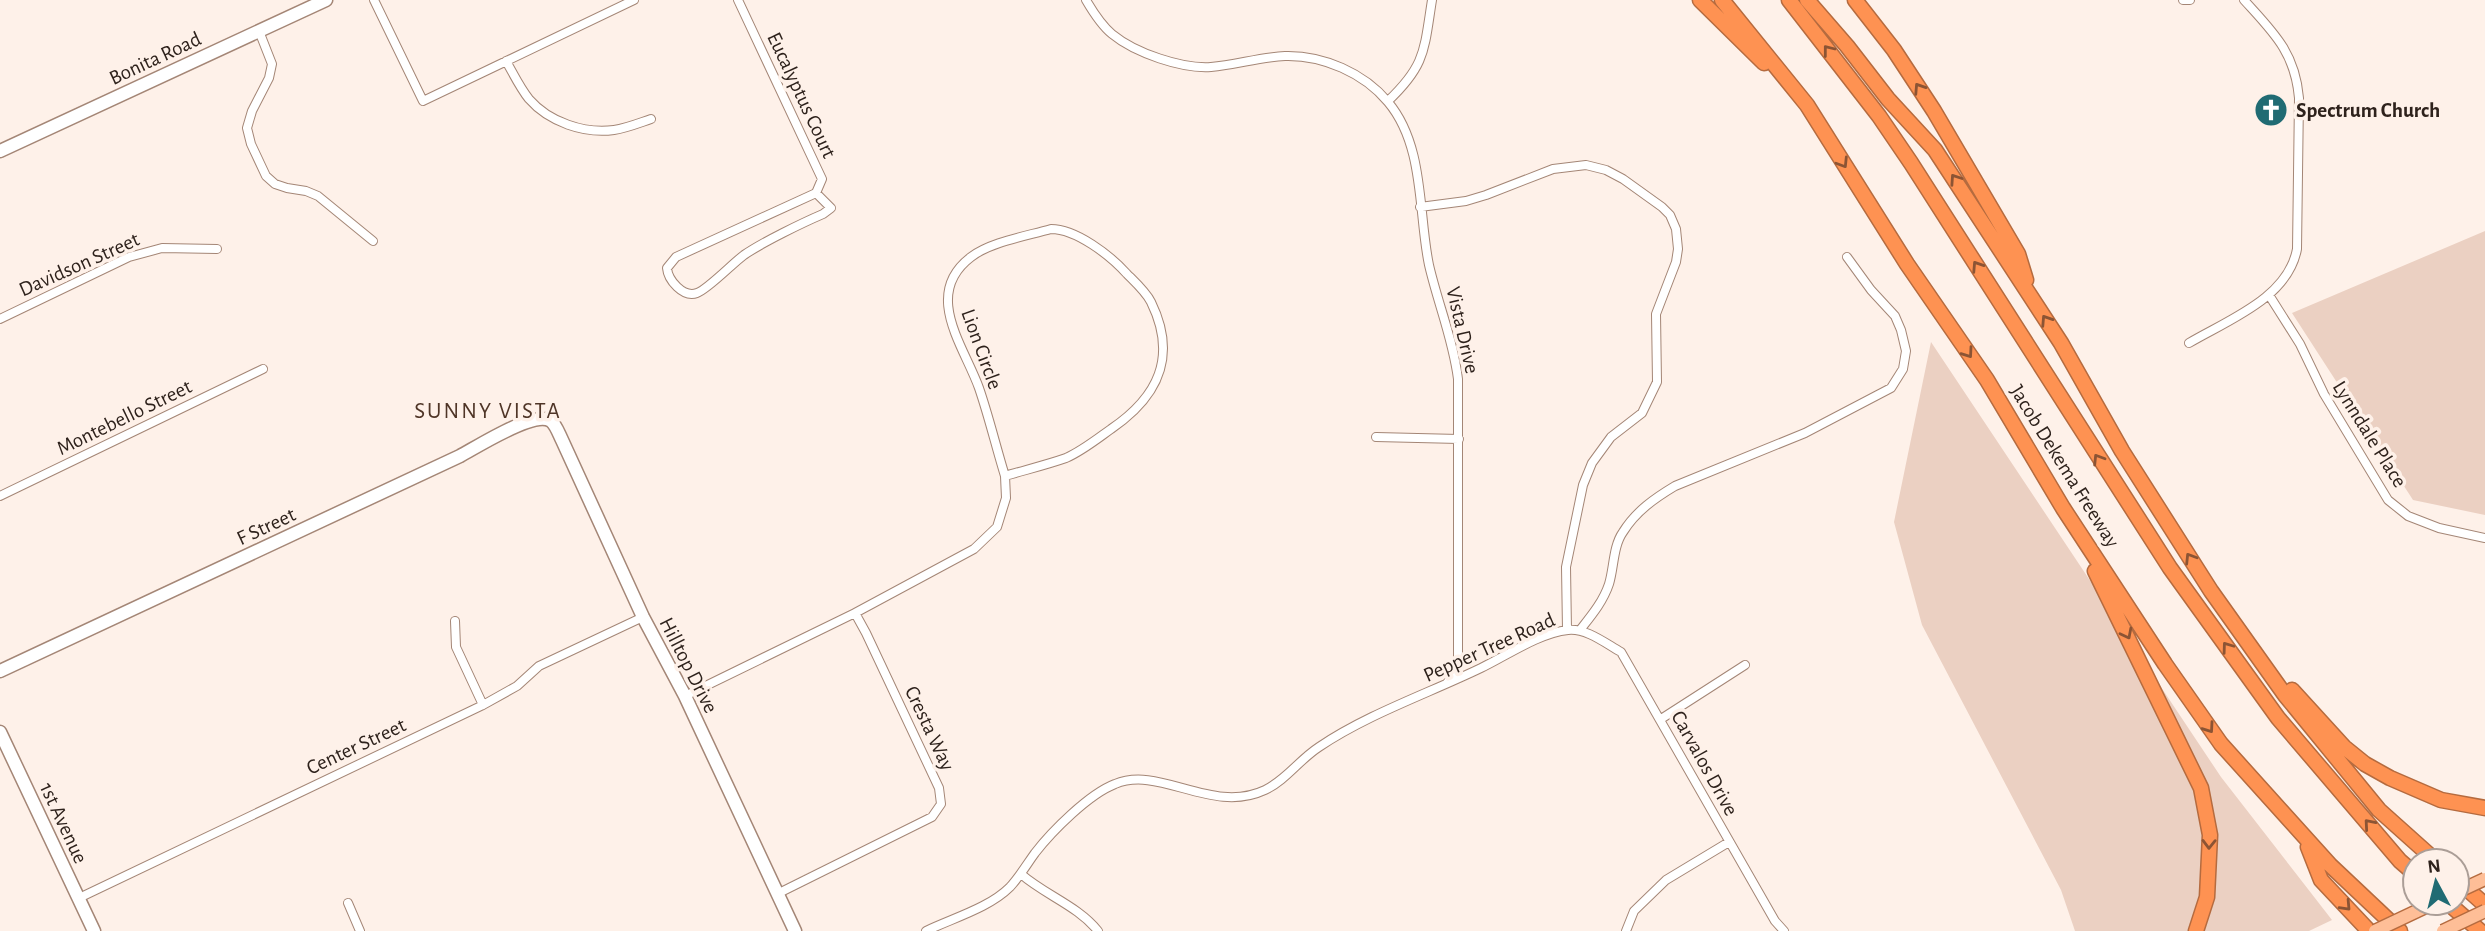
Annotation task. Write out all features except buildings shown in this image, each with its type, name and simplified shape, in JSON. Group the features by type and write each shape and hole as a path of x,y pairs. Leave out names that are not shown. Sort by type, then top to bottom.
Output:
{"highway":[{"path":"1700,0 1807,105"},
{"name":"Jacob Dekema Freeway","path":"1722,0 1807,105 1907,264 1987,380 2063,508 2221,744 2330,865 2400,931"},
{"name":"Jacob Dekema Freeway","path":"1789,0 1879,116 1911,163 2170,568 2278,718 2401,862"},
{"path":"1807,0 1888,99 1935,150 2061,343 2122,451 2211,591 2285,695 2379,810 2420,847"},
{"path":"1855,0 1894,50 1934,111 2018,254 2032,298"},
{"path":"2063,508 2201,788 2210,835 2207,897 2196,931"},
{"path":"2243,634 2325,728 2365,764 2441,800 2485,807"},
{"path":"2303,836 2321,880 2369,931"},
{"path":"2471,892 2485,905"},
{"path":"2464,917 2480,931"}],"main road":[{"name":"Bonita Road","path":"0,151 326,0"},
{"name":"Hilltop Drive","path":"548,419 553,423 570,457 643,617 685,696 794,931"},
{"name":"F Street","path":"0,671 450,461 528,420 548,419"},
{"name":"1st Avenue","path":"0,732 94,931"},
{"path":"2444,931 2485,911"},
{"path":"2375,931 2404,917"}],"street":[{"path":"374,0 423,102 634,0"},
{"name":"Eucalyptus Court","path":"738,0 821,179 816,193 676,257 670,263 668,274 678,288 689,294 696,294 746,253 831,208 816,193"},
{"path":"1086,0 1112,34 1145,52 1178,64 1209,67 1285,57 1309,58 1358,76 1388,101 1420,64 1433,0"},
{"path":"2183,0 2190,0"},
{"path":"2189,343 2269,295 2286,277 2297,249 2299,98 2293,66 2283,43 2244,0"},
{"path":"258,31 272,64 269,78 251,111 247,128 251,144 266,176 275,184 318,196 373,241"},
{"path":"506,61 527,97 549,116 565,124 589,129 615,130 651,119"},
{"name":"Vista Drive","path":"1388,101 1397,114 1414,159 1430,270 1456,362 1459,439 1458,660 1454,674 1445,685"},
{"path":"1420,207 1466,201 1553,169 1575,165 1606,170 1623,179 1662,207 1670,215 1676,229 1676,262 1656,314 1657,382 1642,413 1611,437 1592,463 1583,485 1566,567 1567,630"},
{"name":"Lion Circle","path":"685,696 855,613 974,549 997,527 1006,498 1005,476 979,388 949,320 948,295 957,271 977,253 1051,229 1064,229 1113,258 1150,300 1164,339 1159,377 1134,413 1094,442 1068,457 1005,476"},
{"name":"Davidson Street","path":"0,319 129,257 162,248 216,248"},
{"name":"Pepper Tree Road","path":"926,931 994,899 1008,889 1052,832 1115,783 1139,780 1216,797 1252,795 1275,785 1307,755 1330,740 1504,656 1567,630 1580,630 1599,605 1608,586 1621,534 1655,498 1675,486 1824,424 1891,388 1903,369 1906,351 1901,330 1895,316 1871,290 1847,257"},
{"name":"Lynndale Place","path":"2269,295 2300,344 2324,394 2388,500 2408,516 2428,524 2485,538"},
{"name":"Montebello Street","path":"0,496 263,369"},
{"path":"1376,437 1459,439"},
{"name":"Cresta Way","path":"777,894 932,817 941,804 939,788 855,613"},
{"name":"Center Street","path":"79,898 483,705 517,686 539,666 643,617"},
{"path":"455,621 456,647 483,705"},
{"name":"Carvalos Drive","path":"1580,630 1621,652 1775,921 1784,931"},
{"path":"1661,719 1745,665"},
{"path":"1626,931 1634,911 1666,880 1729,842"},
{"path":"1021,874 1036,888 1091,922 1098,931"},
{"path":"348,904 360,931"}],"shaded area":[{"path":"2485,231 2485,515 2413,500 2292,313"},
{"path":"1931,342 2221,777 2332,920 2309,931 2075,931 2061,890 1922,625 1894,522"}],"place":[{"name":"Spectrum Church","path":"2271,110"}],"district":[{"name":"SUNNY VISTA","path":"488,410"}]}
